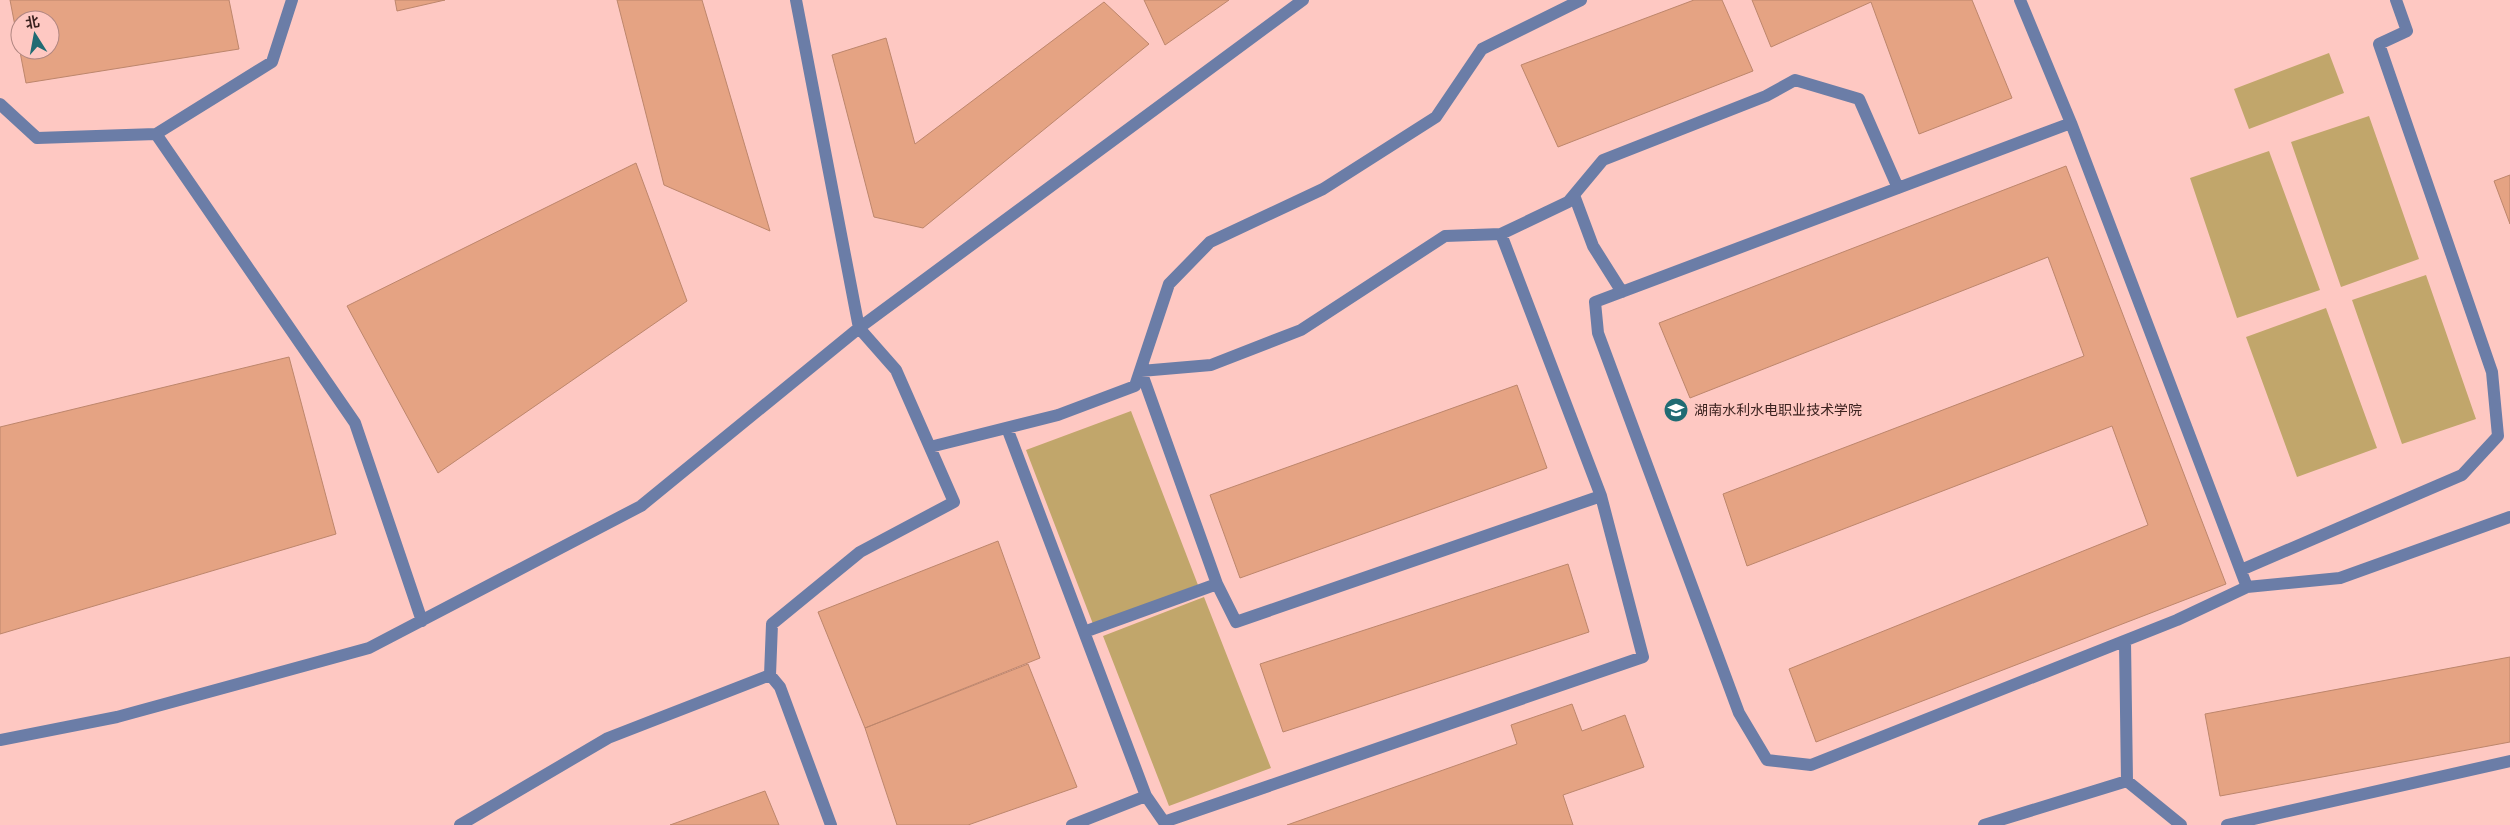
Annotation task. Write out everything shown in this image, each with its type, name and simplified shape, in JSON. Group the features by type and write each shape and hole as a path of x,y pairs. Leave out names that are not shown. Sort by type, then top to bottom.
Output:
{"street":[{"path":"0,104 38,138 156,134 272,62 292,0"},
{"path":"796,0 858,328 896,370 954,502 860,552 772,624 770,675 780,687 831,825"},
{"path":"0,740 117,717 369,648 641,506 858,328 1303,0"},
{"path":"930,448 1058,415 1135,386 1168,284 1210,242 1323,189 1436,117 1482,49 1581,0"},
{"path":"2020,0 2071,123 2247,587"},
{"path":"2240,570 2462,475 2498,436 2492,372 2379,44 2407,31 2396,0"},
{"path":"1141,371 1211,365 1301,330 1445,236 1501,234 1568,202 1603,160 1766,96 1796,80 1859,99 1898,188"},
{"path":"2071,123 1595,302 1598,333 1739,713 1767,760 1810,765 2125,641 2247,587 2340,578 2510,517"},
{"path":"156,134 355,423 422,620"},
{"path":"1574,195 1593,246 1622,292"},
{"path":"1007,428 1146,796 1165,824 1643,657 1601,496 1501,234"},
{"path":"1141,371 1217,584 1236,622 1601,496"},
{"path":"1084,632 1217,584"},
{"path":"2125,641 2127,781"},
{"path":"460,825 608,738 770,675"},
{"path":"2227,825 2510,761"},
{"path":"1984,825 2127,781"},
{"path":"2127,781 2181,825"},
{"path":"1072,825 1146,796"}],"shaded area":[{"path":"2329,53 2344,93 2249,129 2234,89"},
{"path":"2369,116 2419,259 2341,287 2291,142"},
{"path":"2269,151 2320,290 2237,318 2190,178"},
{"path":"2426,275 2476,419 2402,444 2352,300"},
{"path":"2326,308 2377,448 2297,477 2246,337"},
{"path":"1131,411 1198,585 1093,624 1026,450"},
{"path":"1204,597 1271,768 1169,806 1103,636"}],"building":[{"path":"10,0 229,0 239,49 26,83 22,60 60,60 60,10 12,10"},
{"path":"395,0 445,0 397,11"},
{"path":"617,0 702,0 770,231 664,185"},
{"path":"1144,0 1229,0 1165,45"},
{"path":"1694,0 1722,0 1753,71 1558,147 1521,65"},
{"path":"1752,0 1972,0 2012,98 1919,134 1871,2 1771,47"},
{"path":"1104,2 1149,44 923,228 874,217 832,55 886,38 915,144"},
{"path":"636,163 687,301 438,473 347,306"},
{"path":"2066,166 2226,584 1816,742 1789,669 2148,525 2112,426 1747,566 1723,494 2084,356 2048,257 1690,398 1659,323"},
{"path":"2510,175 2510,224 2494,181"},
{"path":"289,357 336,534 0,634 0,427"},
{"path":"1517,385 1547,468 1240,578 1210,495"},
{"path":"998,541 1040,658 865,728 818,612"},
{"path":"1568,564 1589,632 1283,732 1260,664"},
{"path":"2510,657 2510,742 2220,796 2205,714"},
{"path":"1028,664 1077,787 968,825 897,825 865,728"},
{"path":"1572,704 1582,731 1625,715 1644,767 1563,795 1573,825 1287,825 1517,744 1511,725"},
{"path":"765,791 779,825 670,825"}],"place":[{"name":"湖南水利水电职业技术学院","path":"1676,410"}]}
